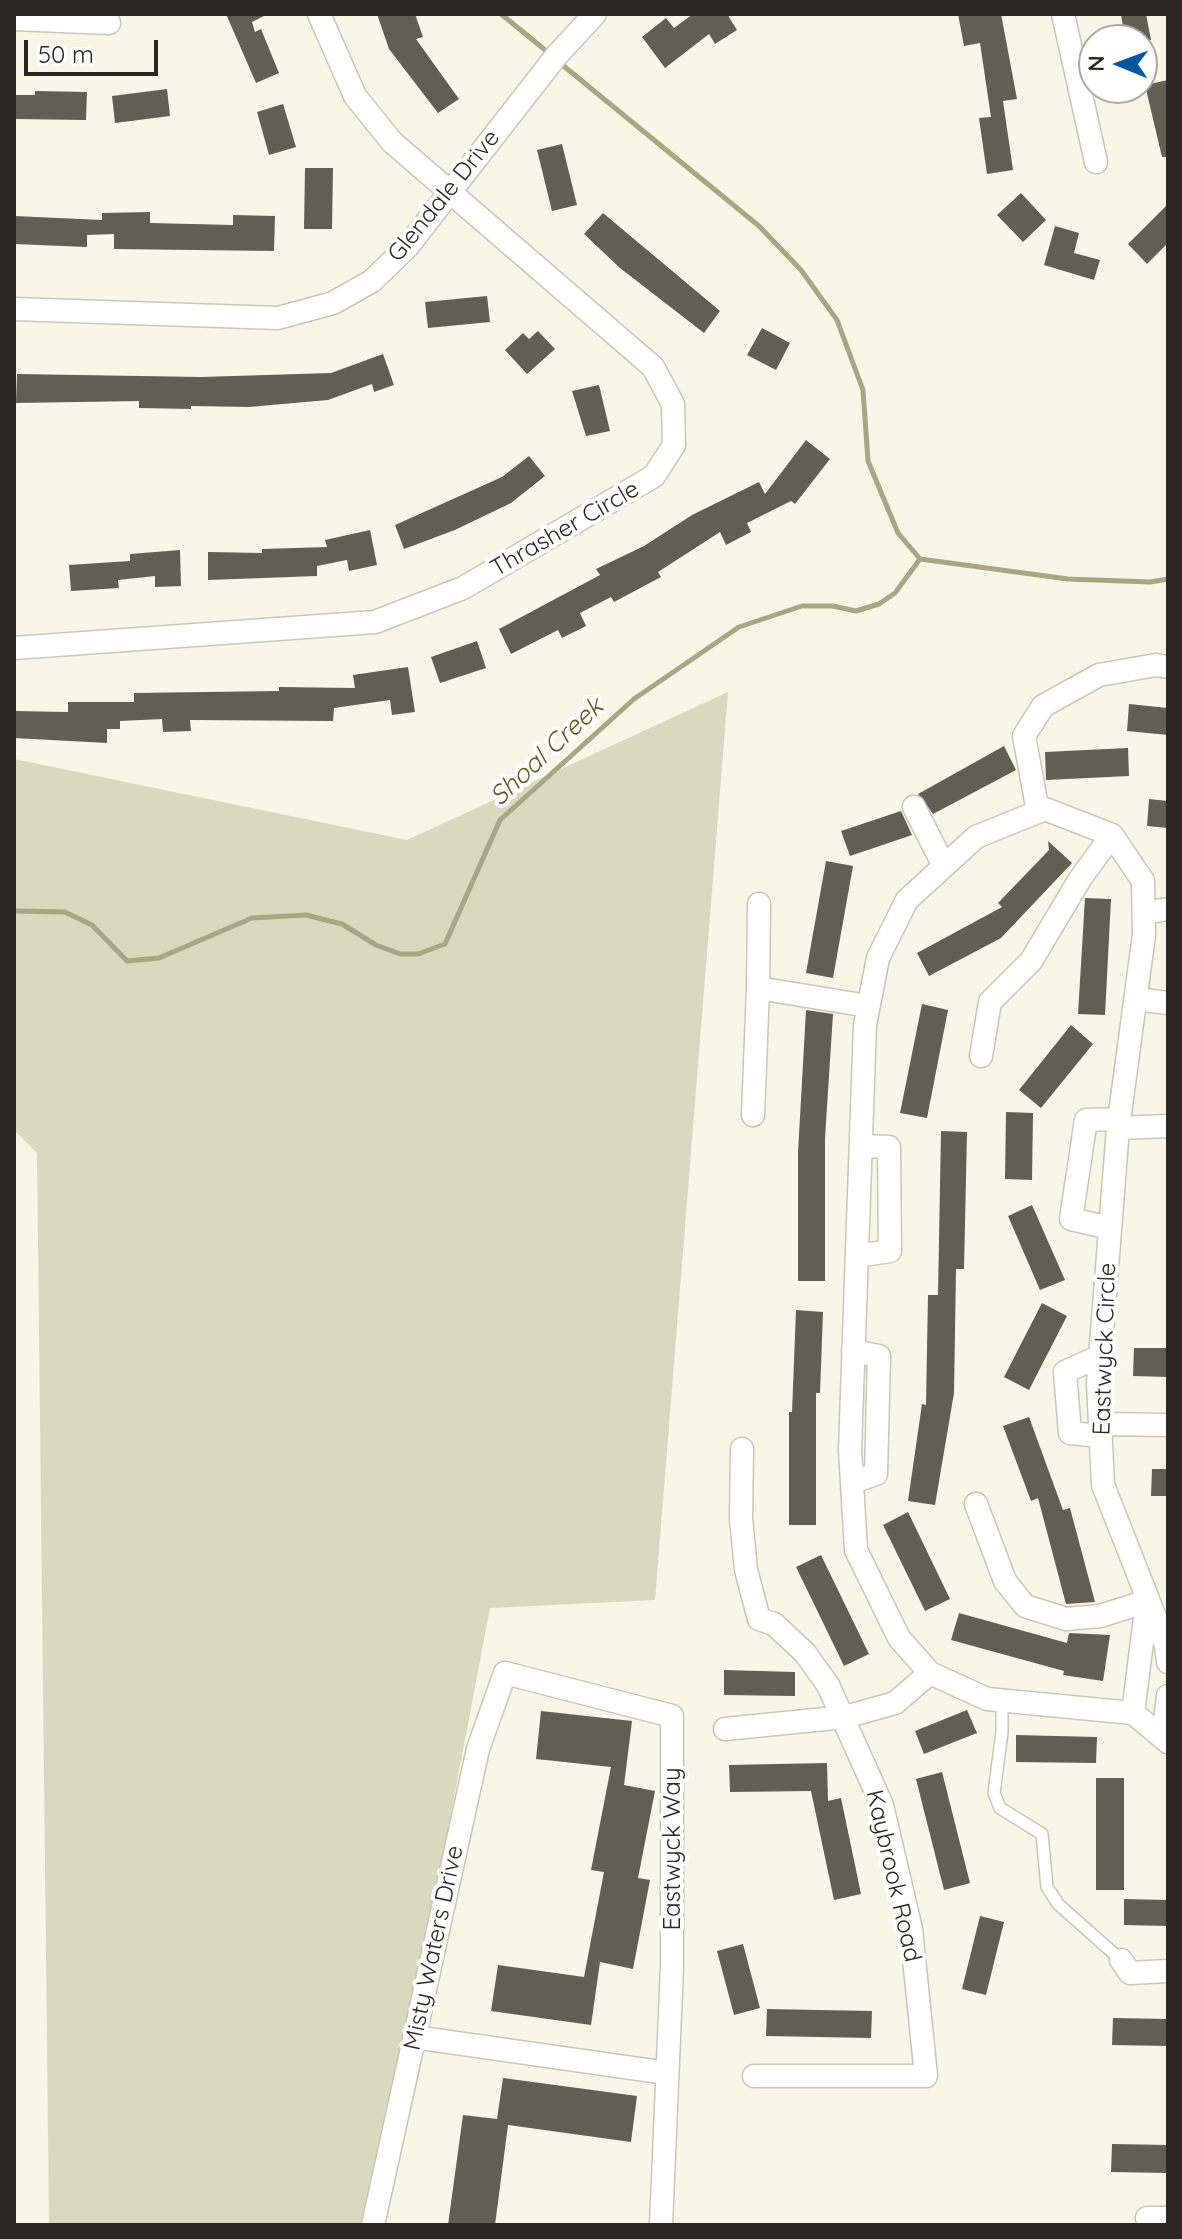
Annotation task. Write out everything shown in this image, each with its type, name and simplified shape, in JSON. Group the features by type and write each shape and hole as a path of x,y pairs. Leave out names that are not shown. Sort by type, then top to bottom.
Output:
{"street":[{"name":"Thrasher Circle","path":"14,648 375,622 463,588 654,476 674,445 673,404 653,367 392,142 355,96 319,14"},
{"name":"Glendale Drive","path":"14,309 278,318 333,303 372,281 408,246 557,55 595,14"},
{"path":"1063,14 1096,162"},
{"path":"14,19 109,23"},
{"path":"1038,812 1024,736 1043,706 1099,675 1156,665 1168,667"},
{"path":"914,807 944,866"},
{"path":"981,1056 990,1002 1031,961 1080,879 1112,835 1045,809 976,837 907,900 878,958 868,1006 853,1351 879,1356 876,1474 852,1482 856,1550 899,1638 930,1673 987,1699 1133,1713 1166,1740"},
{"name":"Eastwyck Circle","path":"1112,835 1143,881 1144,913 1136,999 1118,1124 1100,1356 1103,1485 1148,1601 1133,1713"},
{"path":"753,1115 759,904"},
{"path":"1144,913 1168,909"},
{"path":"758,988 868,1006"},
{"path":"1136,999 1168,1003"},
{"path":"1110,1228 1071,1219 1086,1120 1168,1126"},
{"path":"857,1256 890,1251 889,1147 861,1146"},
{"path":"1100,1356 1065,1372 1070,1433 1168,1425"},
{"name":"Kaybrook Road","path":"742,1449 741,1518 746,1570 759,1619 774,1624 805,1653 845,1717 882,1805 907,1914 926,2076 754,2076"},
{"path":"976,1504 1005,1581 1025,1606 1066,1619 1100,1616 1148,1601 1167,1651"},
{"path":"1143,1646 1167,1651"},
{"name":"Misty Waters Drive","path":"373,2225 478,1749 505,1673"},
{"name":"Eastwyck Way","path":"505,1673 672,1716 672,1967 661,2225"},
{"path":"725,1729 845,1717 895,1703 930,1673"},
{"path":"1166,1740 1168,1696"},
{"path":"1121,1960 1130,1973 1168,1971"},
{"path":"414,2037 667,2073"}],"lane":[{"path":"1002,1701 1002,1732 994,1793 1000,1808 1042,1834 1047,1887 1058,1904 1121,1960"}],"green space":[{"path":"728,692 655,1600 490,1608 412,2019 368,2225 49,2225 37,1153 14,1130 14,759 407,840"}],"building":[{"path":"226,14 268,14 252,22 255,32 261,29 279,73 256,83"},
{"path":"377,14 415,14 423,37 416,39 459,99 438,113 389,49"},
{"path":"693,14 727,14 737,30 715,44 709,34 665,68 642,37 666,18 674,28"},
{"path":"958,14 1001,14 1017,99 1003,101 1013,170 987,174 979,118 991,117 980,43 964,46"},
{"path":"1121,14 1146,14 1148,24 1123,24"},
{"path":"1168,80 1168,157 1162,157 1149,104 1158,104 1158,82"},
{"path":"167,89 170,116 115,123 112,96"},
{"path":"35,91 87,92 86,120 14,119 14,95 35,95"},
{"path":"283,104 296,147 269,155 257,112"},
{"path":"562,144 577,205 552,211 537,150"},
{"path":"305,168 333,168 332,229 304,229"},
{"path":"1021,193 1046,220 1023,242 997,215"},
{"path":"1168,204 1168,243 1147,264 1128,244"},
{"path":"150,212 150,223 233,225 233,215 275,216 274,251 114,249 114,234 87,235 87,247 14,244 14,216 102,220 102,213"},
{"path":"603,213 720,311 704,333 620,268 584,234"},
{"path":"1055,226 1079,233 1074,253 1100,260 1094,280 1044,265"},
{"path":"487,296 490,322 428,328 425,302"},
{"path":"762,328 790,343 776,370 747,355"},
{"path":"538,331 555,349 527,374 505,350 523,333 529,339"},
{"path":"383,354 394,385 374,392 372,384 328,400 249,407 191,406 191,409 139,408 139,401 16,403 17,374 201,377 331,373"},
{"path":"599,385 610,431 586,436 572,391"},
{"path":"806,440 830,459 795,504 791,501 747,523 751,532 726,545 720,532 658,572 661,577 614,602 611,597 580,613 586,626 562,638 558,630 511,654 499,629 600,575 596,569 644,546 692,515 759,482 765,494"},
{"path":"529,456 545,476 511,503 455,530 404,549 395,525 502,477"},
{"path":"370,530 377,565 349,571 347,560 317,566 317,576 208,580 208,552 262,553 262,549 327,547 325,540"},
{"path":"180,550 181,586 155,587 155,576 118,580 119,588 71,591 69,565 130,561 130,554"},
{"path":"477,641 486,668 440,683 431,657"},
{"path":"408,667 415,712 392,715 390,700 334,708 333,721 190,720 191,731 163,732 162,719 120,721 120,729 107,729 107,743 14,738 14,711 68,712 68,702 134,702 134,693 279,691 279,687 355,688 353,675"},
{"path":"1129,704 1168,708 1168,735 1127,731"},
{"path":"1004,746 1016,770 933,814 918,794"},
{"path":"1128,748 1129,776 1046,780 1045,752"},
{"path":"1149,799 1168,801 1168,828 1147,826"},
{"path":"901,811 912,835 850,856 841,831"},
{"path":"1048,841 1072,863 1001,938 929,976 917,953 1002,907 998,903 1049,850"},
{"path":"826,861 853,866 833,978 806,973"},
{"path":"1085,898 1111,899 1105,1015 1078,1014"},
{"path":"922,1004 948,1010 927,1118 900,1113"},
{"path":"806,1010 833,1014 825,1138 825,1281 798,1281 798,1153"},
{"path":"1071,1025 1093,1044 1041,1108 1019,1090"},
{"path":"1006,1112 1033,1113 1032,1180 1005,1179"},
{"path":"941,1131 967,1132 964,1269 956,1269 954,1393 935,1505 908,1501 922,1404 926,1405 928,1295 938,1295"},
{"path":"1032,1205 1065,1280 1040,1290 1008,1216"},
{"path":"1042,1303 1067,1316 1029,1390 1004,1377"},
{"path":"796,1310 823,1312 820,1393 816,1393 816,1525 789,1525 789,1412 792,1412"},
{"path":"1134,1348 1168,1348 1168,1377 1133,1376"},
{"path":"1029,1417 1063,1510 1070,1508 1095,1602 1066,1604 1038,1498 1031,1501 1003,1426"},
{"path":"1152,1469 1168,1469 1168,1496 1151,1496"},
{"path":"908,1512 950,1599 925,1611 883,1525"},
{"path":"821,1555 869,1654 844,1666 796,1567"},
{"path":"959,1613 1067,1643 1069,1633 1110,1635 1103,1681 1063,1675 1064,1671 951,1640"},
{"path":"724,1670 795,1672 795,1696 724,1695"},
{"path":"967,1710 977,1733 924,1754 915,1731"},
{"path":"541,1711 632,1721 624,1785 655,1791 638,1878 650,1880 633,1969 600,1962 591,2025 491,2011 498,1965 584,1977 604,1872 591,1870 611,1767 536,1759"},
{"path":"1016,1735 1097,1737 1096,1763 1016,1762"},
{"path":"827,1763 828,1801 841,1798 861,1894 834,1900 811,1791 730,1792 729,1765"},
{"path":"942,1772 970,1883 944,1890 916,1779"},
{"path":"1096,1778 1124,1778 1124,1890 1096,1890"},
{"path":"1124,1899 1168,1900 1168,1926 1124,1925"},
{"path":"980,1916 1004,1922 986,1995 962,1989"},
{"path":"743,1944 760,2008 734,2015 717,1951"},
{"path":"767,2009 872,2011 871,2038 766,2036"},
{"path":"1113,2018 1168,2019 1168,2046 1112,2045"},
{"path":"503,2078 637,2096 631,2142 508,2125 495,2225 448,2225 463,2115 497,2119"},
{"path":"1112,2144 1168,2145 1168,2173 1111,2172"}],"waterway":[{"path":"501,14 550,54"},
{"path":"560,63 759,226 801,270 837,320 863,390 868,461 898,533 920,559"},
{"name":"Shoal Creek","path":"920,559 1068,579 1150,582 1168,579"},
{"name":"Shoal Creek","path":"14,911 65,912 92,925 127,961 159,958 252,918 306,915 342,924 376,945 400,954 418,954 445,944 500,820 634,699 739,627 802,606 833,606 856,611 879,604 895,593 920,559"}]}
